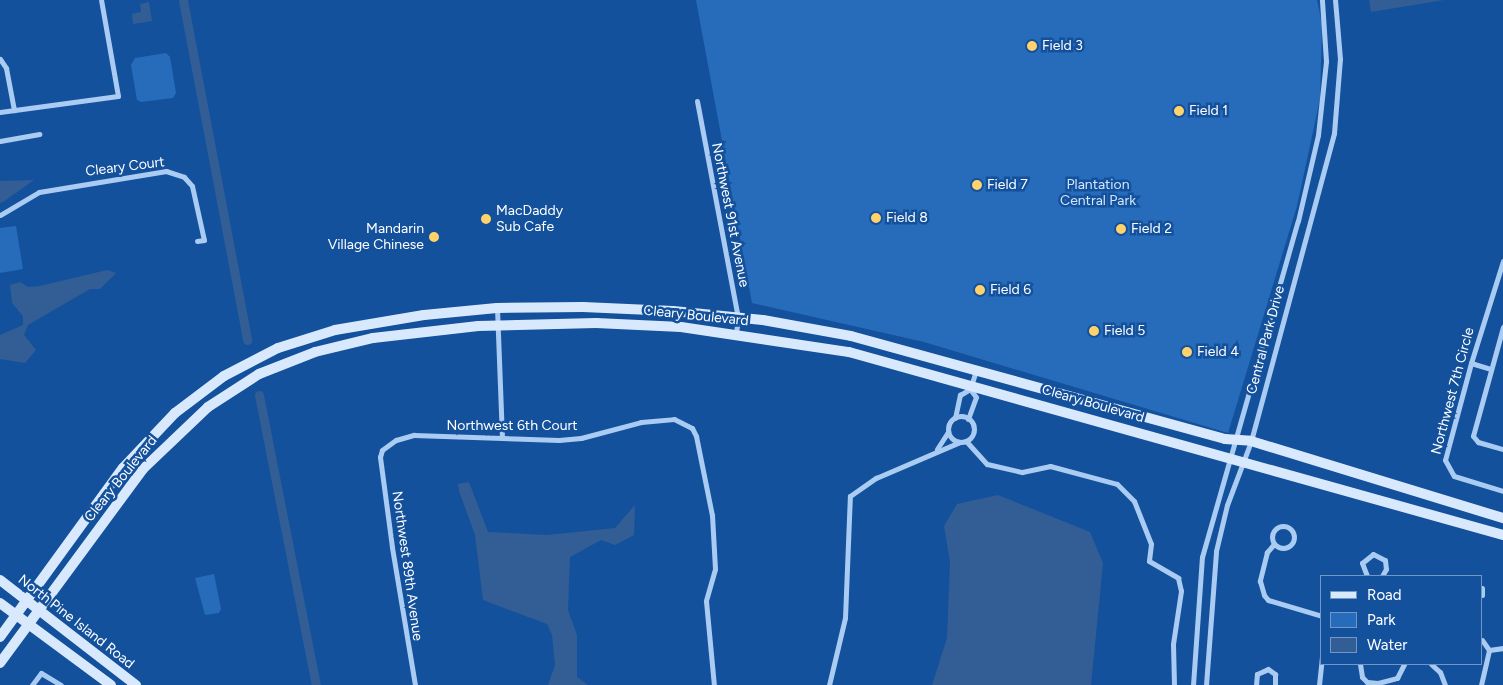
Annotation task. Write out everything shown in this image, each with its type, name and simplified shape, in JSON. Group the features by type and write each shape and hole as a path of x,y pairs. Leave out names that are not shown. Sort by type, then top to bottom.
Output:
{"street":[{"path":"0,112 118,96 102,0"},
{"name":"Central Park Drive","path":"1193,685 1202,556 1229,456 1236,439 1298,221 1318,134 1326,61 1322,0"},
{"name":"Central Park Drive","path":"1206,685 1216,551 1227,505 1250,441 1334,133 1340,59 1335,0"},
{"path":"0,59 6,68 14,110"},
{"name":"Northwest 91st Avenue","path":"697,101 738,317 736,333"},
{"path":"0,141 39,134"},
{"name":"Cleary Court","path":"0,216 39,192 166,171 184,177 192,186 204,240 197,241"},
{"name":"Northwest 7th Circle","path":"1503,261 1470,363 1445,464 1454,476 1503,491"},
{"path":"498,308 502,438"},
{"name":"Cleary Boulevard","path":"0,637 123,468 153,434 175,413 224,376 278,348 335,330 424,315 498,308 642,308 738,317 851,336 1225,439 1250,441 1503,518"},
{"name":"Cleary Boulevard","path":"0,663 143,469 184,426 234,389 287,362 343,344 403,334 498,325 628,323 736,333 850,352 1244,460 1503,535"},
{"path":"1503,327 1473,436 1478,442 1503,449"},
{"path":"1470,363 1491,369"},
{"path":"937,450 948,432 949,424 955,418 960,395 971,386 976,369"},
{"path":"829,685 845,618 850,496 876,478 937,450 966,441 973,432 968,419 976,397 971,386"},
{"path":"955,418 968,419"},
{"name":"Northwest 6th Court","path":"382,450 396,440 414,435 581,438 640,422 674,419 692,428 696,436 712,515 715,569 706,601 714,685"},
{"path":"948,432 952,439 960,442"},
{"path":"966,441 987,464 1022,472 1050,466 1117,484 1134,500 1151,544 1150,561 1178,578 1181,591 1173,644 1174,685"},
{"name":"Northwest 89th Avenue","path":"382,450 380,457 392,547 415,685"},
{"path":"1284,526 1291,531 1294,539 1289,546 1281,548 1274,544 1272,536 1276,529 1284,526"},
{"path":"1274,544 1267,552 1260,582 1264,595 1268,600 1320,615"},
{"path":"1367,575 1362,563 1372,554 1385,560 1386,569 1383,575"},
{"name":"North Pine Island Road","path":"0,580 136,685"},
{"name":"North Pine Island Road","path":"0,603 111,685"},
{"path":"1481,685 1489,650 1483,641"},
{"path":"1489,650 1503,648"},
{"path":"1319,685 1321,665"},
{"path":"1360,665 1362,677 1367,682 1378,683 1397,678 1404,665"},
{"path":"1432,665 1440,672 1445,685"},
{"path":"1256,685 1256,674 1268,669 1275,674 1275,685"},
{"path":"32,685 41,673 61,685"}],"green space":[{"name":"Plantation Central Park","path":"696,0 1317,0 1322,24 1320,99 1297,206 1228,433 924,342 752,303"},
{"path":"166,53 170,57 176,93 173,98 141,102 137,100 131,65 135,58"},
{"path":"16,226 23,269 0,273 0,228"},
{"path":"214,574 221,609 219,613 205,615 195,578"}],"water":[{"path":"1369,0 1444,0 1371,12"},
{"path":"149,2 152,21 133,24 132,14 141,12 140,4"},
{"path":"34,180 3,202 0,203 0,181"},
{"path":"107,270 116,273 100,289 90,289 28,325 24,335 36,350 25,363 0,359 0,335 23,325 23,316 12,303 10,285 20,282 28,287 40,286"},
{"path":"469,482 488,532 547,535 615,528 635,505 634,535 615,545 601,540 570,557 568,610 577,635 577,677 588,685 548,685 555,665 552,635 547,624 483,600 475,535 458,484"},
{"path":"998,495 1090,532 1103,563 1091,685 932,685 947,638 950,562 944,526 957,504"}],"waterway":[{"path":"183,0 247,340"},
{"path":"259,395 316,685"}],"place":[{"name":"Field 3","path":"1032,46"},
{"name":"Field 1","path":"1179,111"},
{"name":"Field 7","path":"977,185"},
{"name":"Field 8","path":"876,218"},
{"name":"MacDaddy Sub Cafe","path":"486,219"},
{"name":"Field 2","path":"1121,229"},
{"name":"Mandarin Village Chinese","path":"434,237"},
{"name":"Field 6","path":"980,290"},
{"name":"Field 5","path":"1094,331"},
{"name":"Field 4","path":"1187,352"}]}
